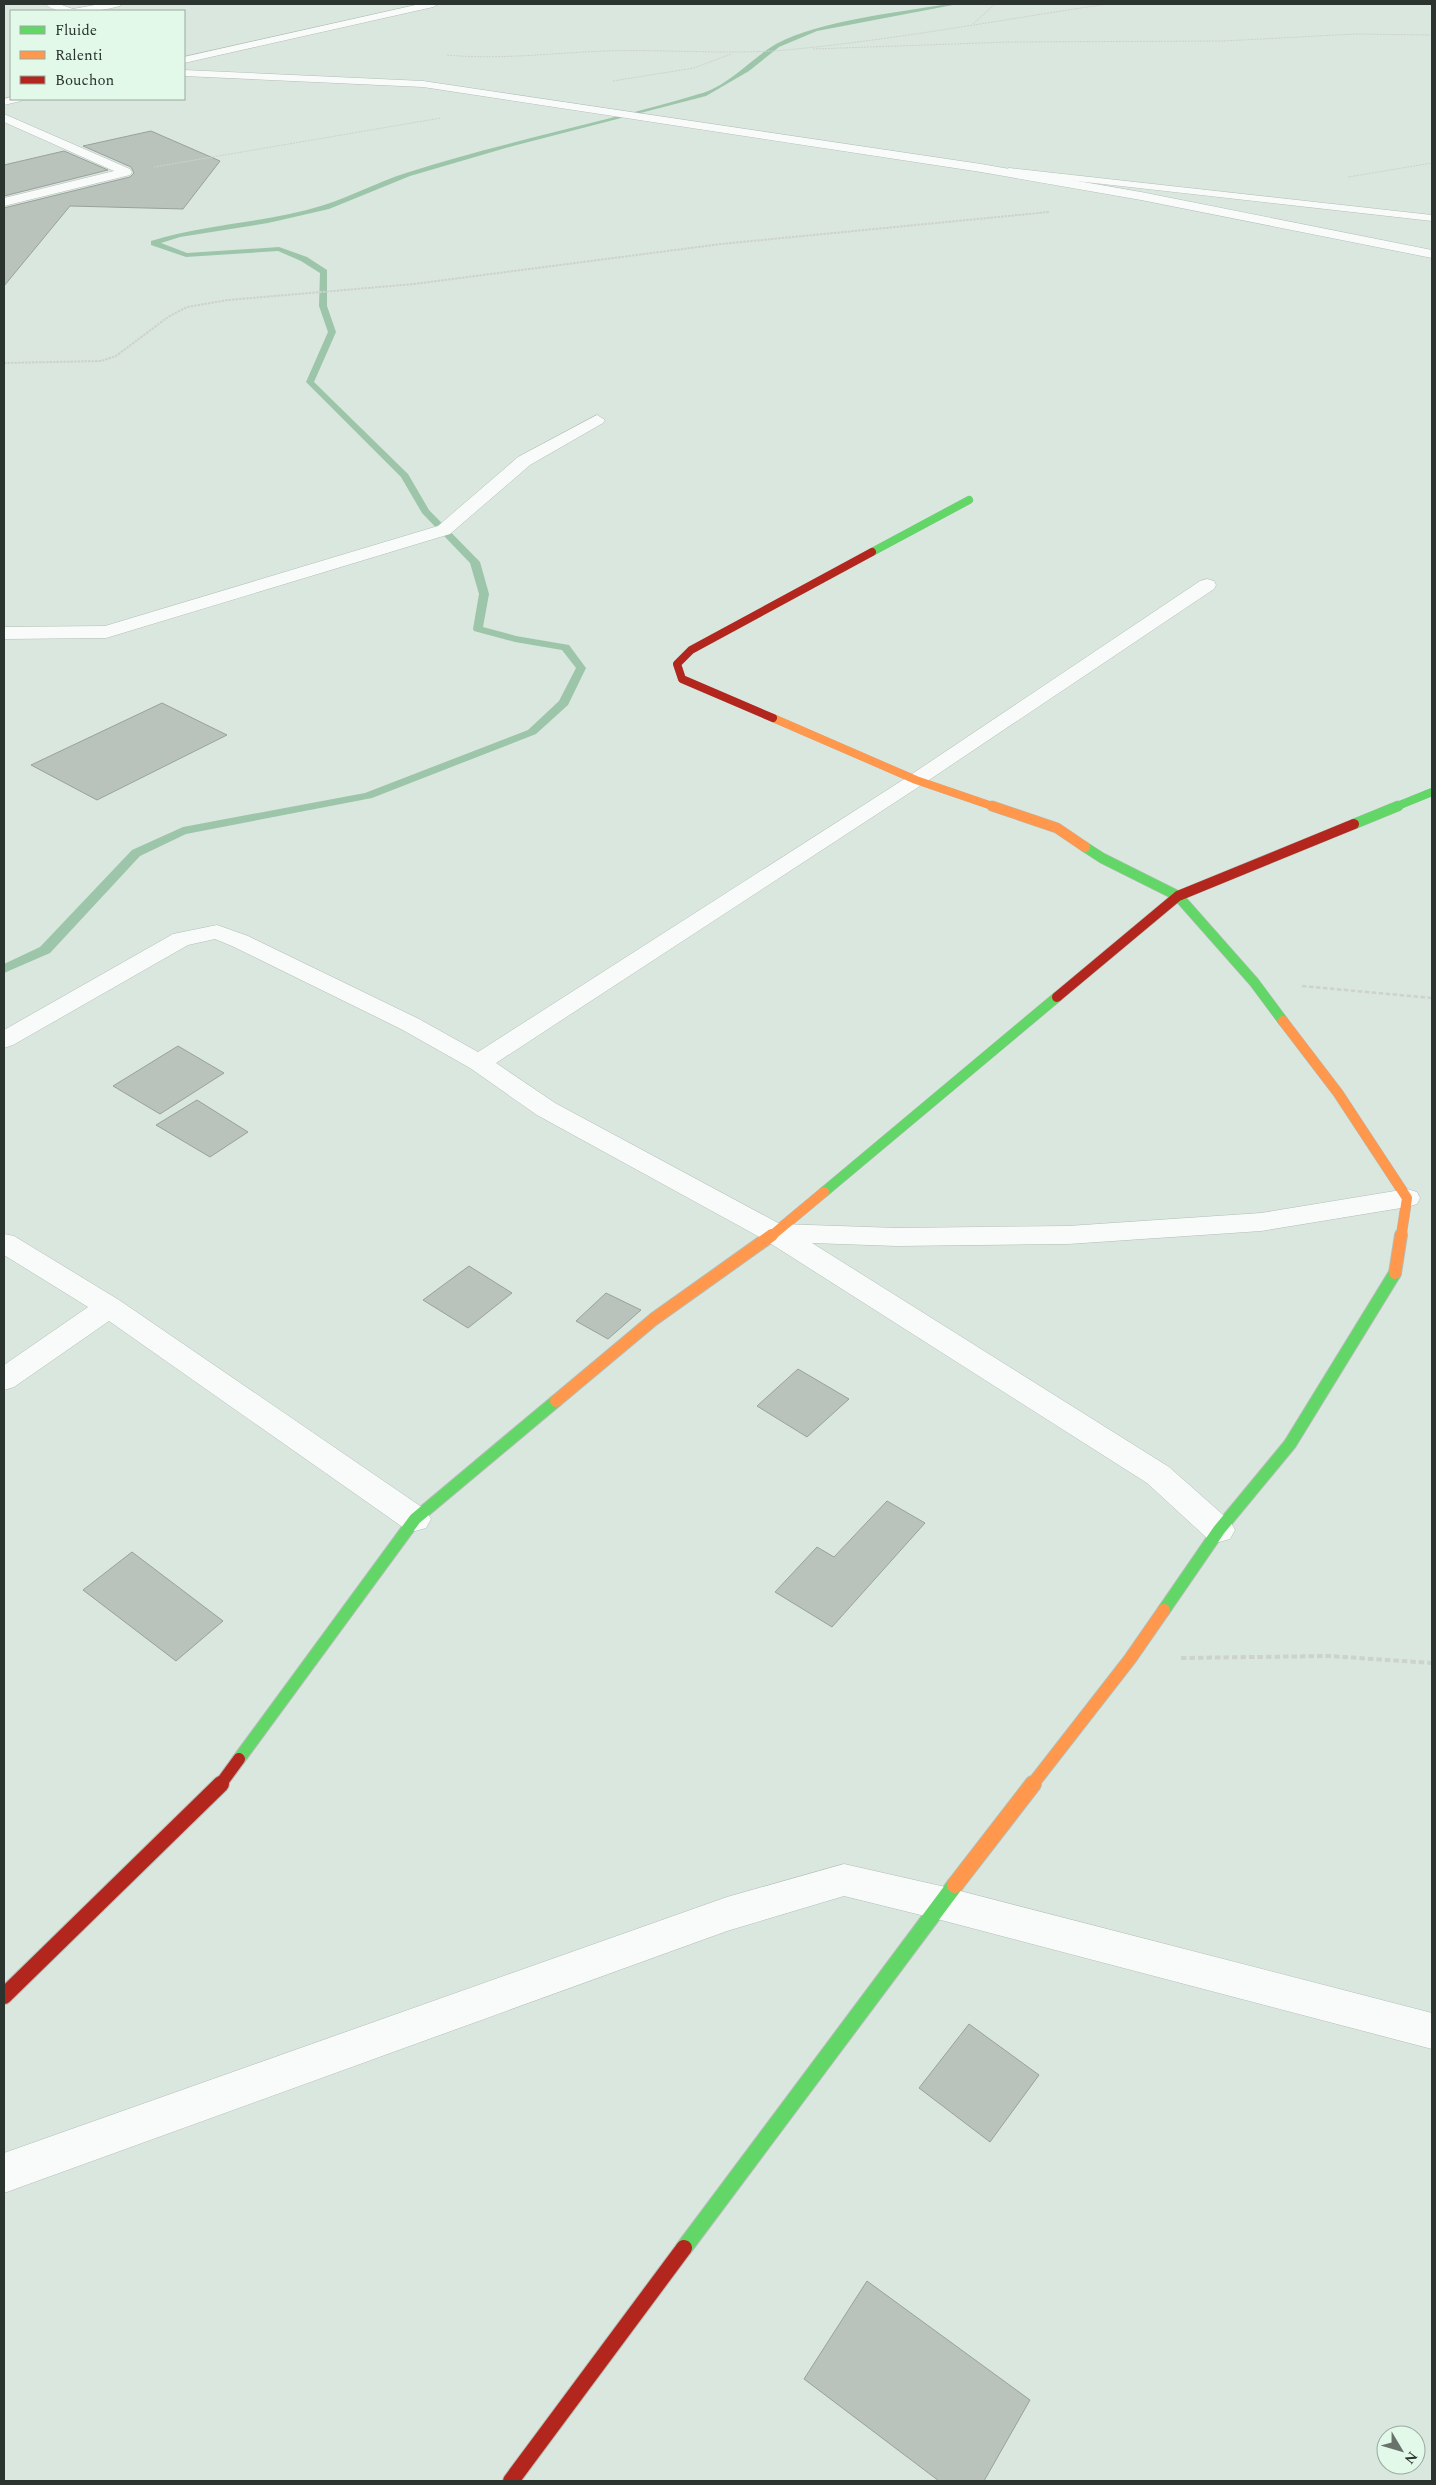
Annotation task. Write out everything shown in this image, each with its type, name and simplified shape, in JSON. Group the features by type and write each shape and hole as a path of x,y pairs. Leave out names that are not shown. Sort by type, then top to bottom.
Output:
{"street":[{"path":"50,4 67,10"},
{"path":"82,10 116,4"},
{"path":"185,60 433,4"},
{"path":"185,48 206,55"},
{"path":"185,73 424,84 981,168 1141,196 1432,254"},
{"path":"4,118 126,172 4,202"},
{"path":"4,633 106,632 444,530 524,461 597,420"},
{"path":"511,2481 941,1902 1130,1659 1219,1530 1290,1444 1395,1274 1407,1198 1338,1093 1254,982 1178,896 1102,858 1057,828 916,780 682,679 677,664 691,650 969,500"},
{"path":"479,1063 916,780 1207,585"},
{"path":"4,1996 219,1786 415,1519 654,1319 775,1233 1178,896 1432,792"},
{"path":"4,1040 181,939 217,932 240,941 410,1024 479,1063 546,1109 775,1233 1158,1475 1219,1530"},
{"path":"775,1233 897,1237 1068,1234 1261,1222 1407,1198"},
{"path":"4,1243 109,1307 415,1519"},
{"path":"4,1379 109,1307"},
{"path":"4,2173 727,1914 844,1880 941,1902 1432,2031"}],"lane":[{"path":"981,168 1432,218"}],"path":[{"path":"973,24 995,4"},
{"path":"785,50 851,43 1107,4"},
{"path":"444,55 481,58 607,51 734,53 1009,42 1222,41 1356,34 1432,35"},
{"path":"1348,177 1432,163"},
{"path":"4,363 101,361 116,356 168,317 187,307 228,300 414,284 721,244 1025,216 1054,211"},
{"path":"1254,982 1432,998"},
{"path":"1130,1659 1328,1656 1432,1663"}],"building":[{"path":"151,131 220,161 183,209 70,206 4,286 4,208 130,177 134,173 131,167 83,146"},
{"path":"64,151 108,170 4,196 4,165"},
{"path":"162,703 227,735 97,800 31,765"},
{"path":"178,1046 224,1073 160,1114 113,1086"},
{"path":"197,1100 248,1132 210,1157 156,1125"},
{"path":"469,1266 512,1293 468,1328 423,1300"},
{"path":"606,1293 641,1310 608,1339 576,1321"},
{"path":"798,1369 849,1399 807,1437 757,1406"},
{"path":"887,1501 925,1523 832,1627 775,1592 817,1547 834,1557"},
{"path":"132,1552 223,1621 176,1661 83,1590"},
{"path":"969,2024 1039,2075 990,2142 919,2088"},
{"path":"867,2281 1030,2400 984,2481 939,2481 804,2379"}],"waterway":[{"path":"4,969 45,950 136,853 183,831 368,796 532,732 564,703 581,668 565,647 515,639 478,629 484,594 475,562 425,511 405,476 310,382 332,332 323,306 324,272 304,259 279,249 186,255 154,243 179,235 268,221 326,207 408,175 511,145 704,95 747,70 777,46 815,30 955,4"}],"traffic: fast":[{"path":"872,552 969,500"},
{"path":"1354,824 1432,792"},
{"path":"1085,847 1102,858 1178,896 1254,982 1283,1021"},
{"path":"824,1192 1057,997"},
{"path":"1164,1610 1219,1530 1290,1444 1395,1273"},
{"path":"239,1759 415,1519 556,1401"},
{"path":"684,2248 955,1885"}],"traffic: slow":[{"path":"773,718 916,780 1057,828 1085,847"},
{"path":"1283,1021 1338,1093 1407,1198 1395,1273"},
{"path":"556,1401 654,1319 775,1233 824,1192"},
{"path":"955,1885 1130,1659 1164,1610"}],"traffic: jam":[{"path":"773,718 682,679 677,664 691,650 872,552"},
{"path":"1057,997 1178,896 1354,824"},
{"path":"4,1996 219,1786 239,1759"},
{"path":"511,2481 684,2248"}]}
